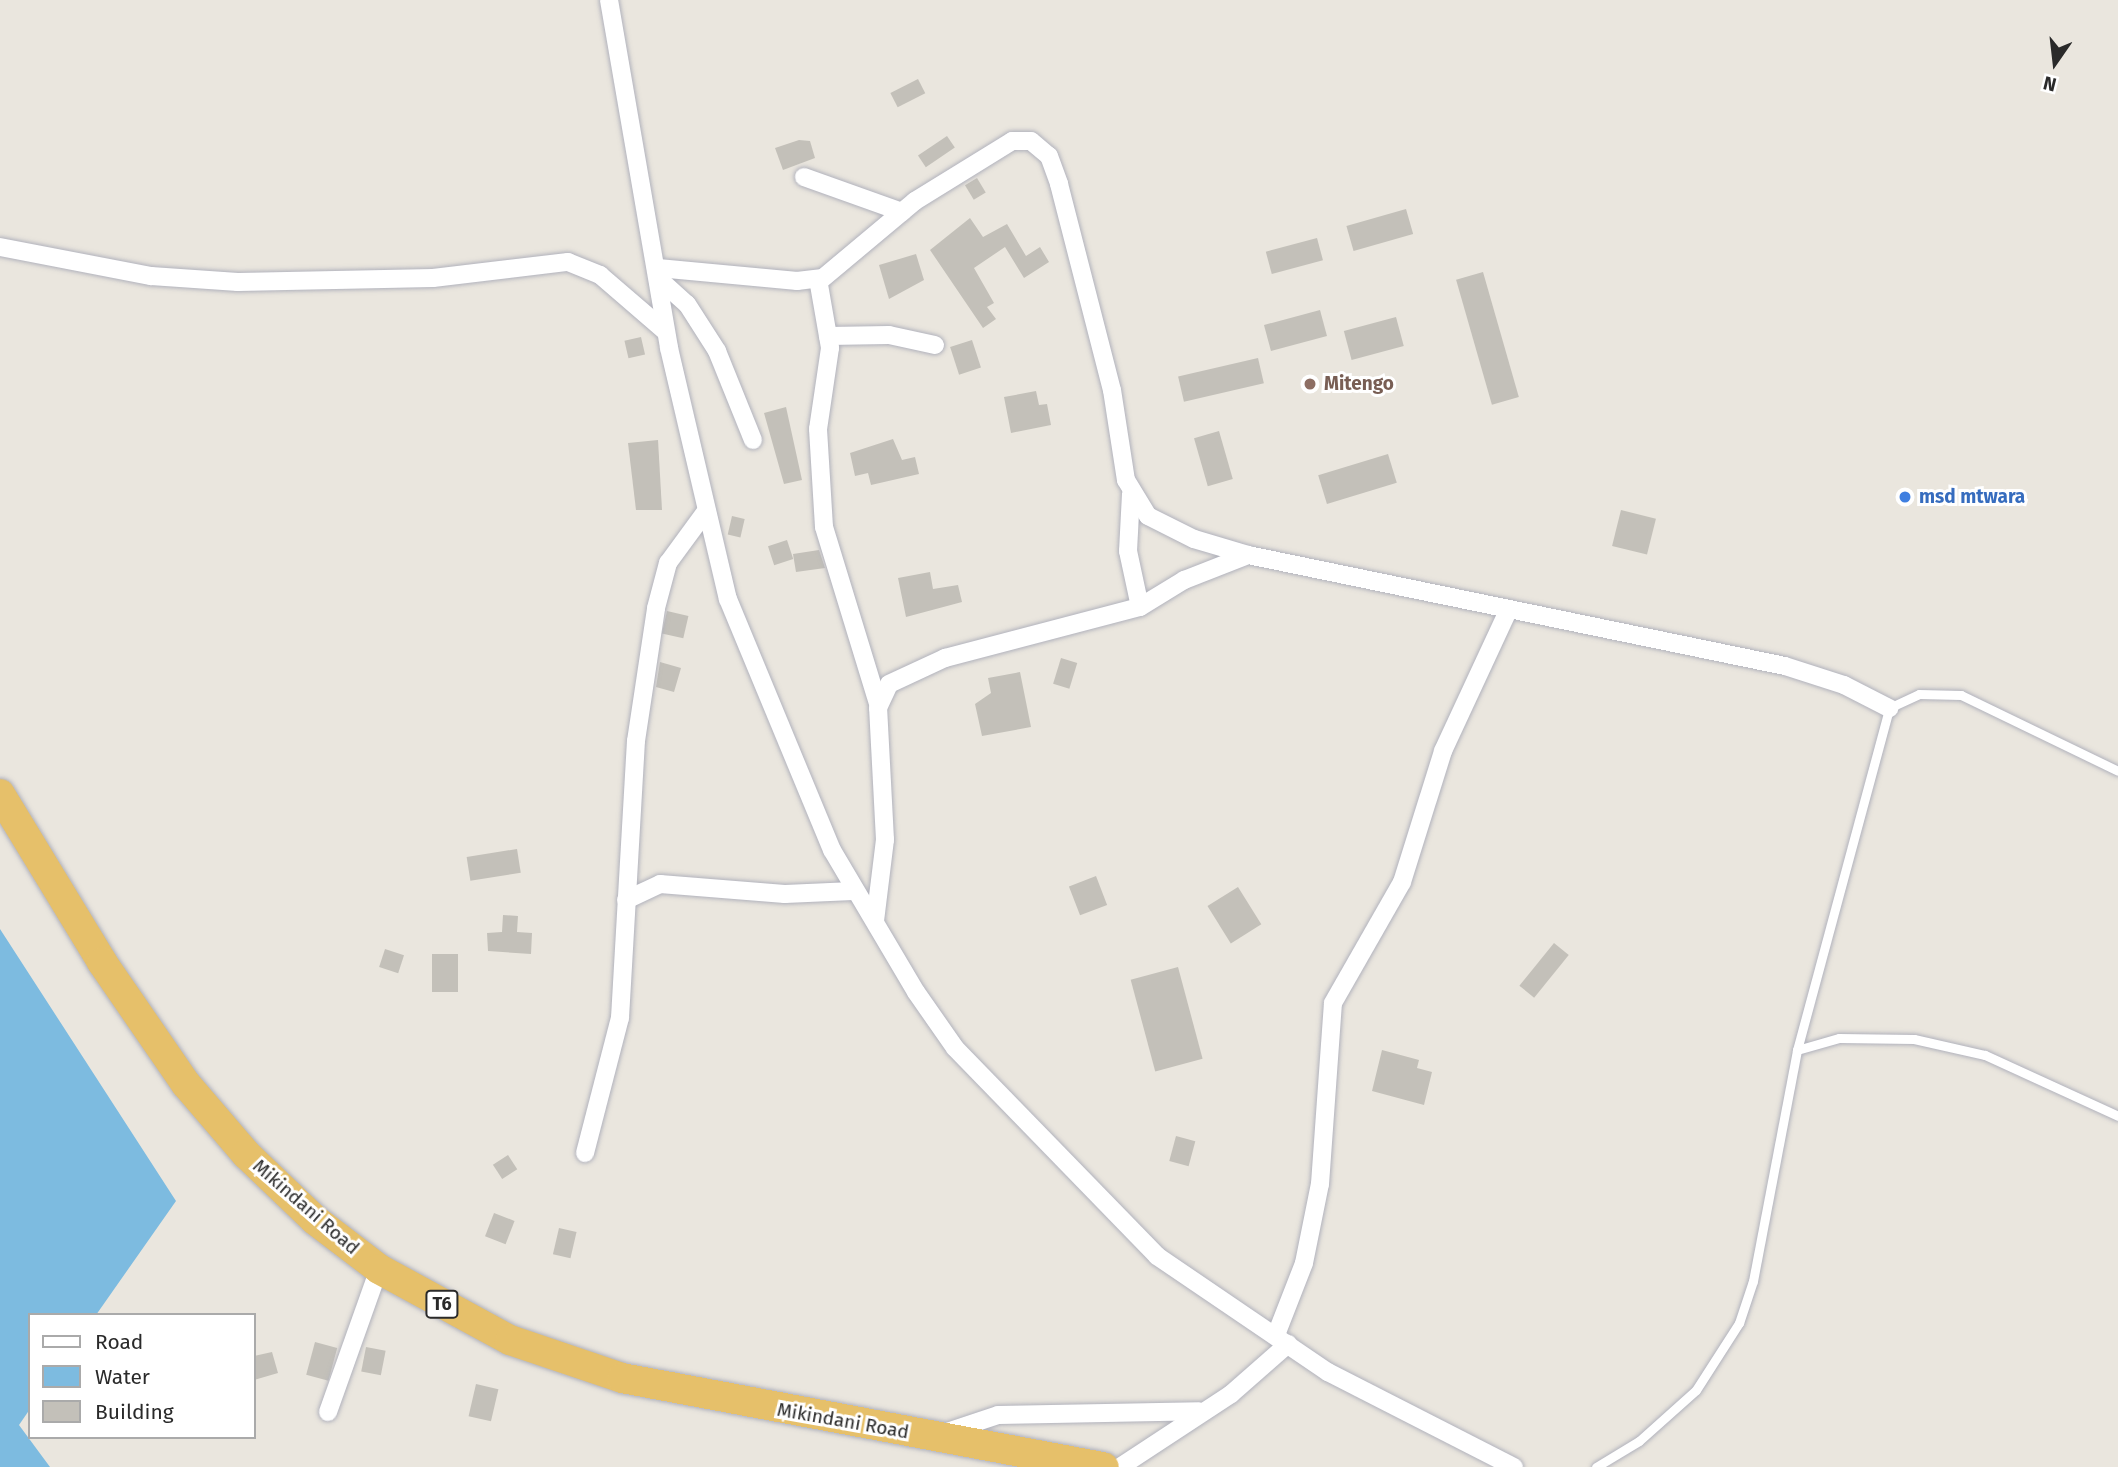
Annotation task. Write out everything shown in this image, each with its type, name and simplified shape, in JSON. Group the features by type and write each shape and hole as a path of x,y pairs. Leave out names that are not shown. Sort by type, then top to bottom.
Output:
{"highway":[{"name":"Mikindani Road","path":"0,794 102,962 186,1084 246,1154 314,1220 379,1269 510,1340 568,1362 622,1378 1104,1467"}],"street":[{"path":"609,0 659,274 665,331 706,511 747,655 776,705 853,891 875,921 955,1048 1076,1179 1157,1256 1408,1418 1514,1467"},
{"path":"659,274 818,279 902,212 1012,141 1044,148 1112,390 1131,494 1128,551 1140,607"},
{"path":"804,177 902,212"},
{"path":"0,247 151,276 238,282 433,278 568,262 600,275 665,331"},
{"path":"659,274 687,304 717,351 753,440"},
{"path":"818,279 828,336 818,429 824,527 878,705 885,840 875,921"},
{"path":"828,336 889,335 935,345"},
{"path":"1131,494 1169,529 1248,555 1508,611 1785,666 1844,685 1889,708"},
{"path":"585,1153 620,1018 636,741 656,608 668,563 706,511"},
{"path":"878,705 889,684 912,669 1140,607 1184,580 1248,555"},
{"path":"1120,1467 1199,1411 1231,1394 1282,1339 1304,1263 1320,1184 1330,1104 1333,1003 1402,882 1443,751 1508,611"},
{"path":"626,900 660,884 785,894 853,891"},
{"path":"328,1412 379,1269"},
{"path":"933,1437 998,1415 1199,1411"}],"lane":[{"path":"1596,1467 1639,1441 1696,1390 1739,1323 1753,1281 1797,1050 1889,708 1919,694 1961,695 2118,771"},
{"path":"1797,1050 1839,1038 1914,1039 1985,1055 2118,1116"}],"water":[{"path":"0,929 176,1201 97,1313 28,1313 28,1412 19,1425 50,1467 0,1467"}],"building":[{"path":"918,79 925,93 898,107 890,93"},
{"path":"947,136 955,148 926,167 918,156"},
{"path":"799,140 810,141 815,158 783,170 775,148"},
{"path":"977,178 986,193 974,200 965,185"},
{"path":"1406,209 1413,234 1354,251 1346,226"},
{"path":"970,218 983,237 1007,224 1026,256 1040,247 1049,262 1024,278 1005,247 974,268 994,303 987,307 996,319 983,328 930,250"},
{"path":"1317,238 1323,260 1272,274 1266,252"},
{"path":"916,254 924,280 889,299 879,265"},
{"path":"1483,272 1519,397 1492,405 1456,280"},
{"path":"1320,310 1327,336 1271,351 1264,325"},
{"path":"1396,317 1404,346 1352,360 1344,331"},
{"path":"641,337 645,355 628,358 624,341"},
{"path":"972,340 981,368 959,375 950,347"},
{"path":"1258,358 1264,383 1184,402 1178,376"},
{"path":"1036,391 1039,405 1047,404 1051,425 1011,433 1004,397"},
{"path":"786,407 802,480 784,484 764,413"},
{"path":"1219,431 1233,479 1208,486 1194,438"},
{"path":"893,439 902,460 915,457 919,474 871,485 868,473 855,476 850,453"},
{"path":"658,440 662,510 636,510 628,443"},
{"path":"1388,454 1397,483 1327,504 1318,475"},
{"path":"1621,510 1656,519 1647,555 1612,546"},
{"path":"732,516 745,519 740,537 728,535"},
{"path":"787,540 793,559 774,565 768,546"},
{"path":"819,550 825,568 796,572 793,554"},
{"path":"930,572 933,589 958,585 962,602 906,617 898,578"},
{"path":"667,611 688,616 683,638 662,633"},
{"path":"1061,658 1077,663 1069,689 1053,684"},
{"path":"660,662 681,668 674,692 656,687"},
{"path":"1020,672 1031,727 982,736 975,704 991,693 988,678"},
{"path":"517,849 521,873 470,881 467,857"},
{"path":"1096,876 1107,905 1080,915 1069,886"},
{"path":"1238,887 1261,924 1231,943 1207,906"},
{"path":"503,915 518,916 517,932 532,933 531,954 488,951 487,933 502,932"},
{"path":"1554,943 1569,955 1534,998 1519,986"},
{"path":"385,949 404,955 398,973 379,967"},
{"path":"432,954 458,954 458,992 432,992"},
{"path":"1178,967 1203,1059 1155,1071 1131,980"},
{"path":"1382,1050 1419,1060 1417,1068 1432,1072 1424,1105 1372,1091"},
{"path":"1176,1136 1195,1141 1189,1166 1169,1161"},
{"path":"508,1155 517,1169 502,1179 493,1165"},
{"path":"494,1213 515,1221 506,1244 485,1236"},
{"path":"559,1228 577,1232 570,1258 553,1254"},
{"path":"315,1342 337,1348 328,1381 306,1375"},
{"path":"366,1347 386,1351 381,1375 361,1372"},
{"path":"272,1352 278,1373 256,1379 256,1356"},
{"path":"476,1384 498,1389 491,1421 469,1416"}],"place":[{"name":"Mitengo","path":"1310,384"},
{"name":"msd mtwara","path":"1905,497"}]}
